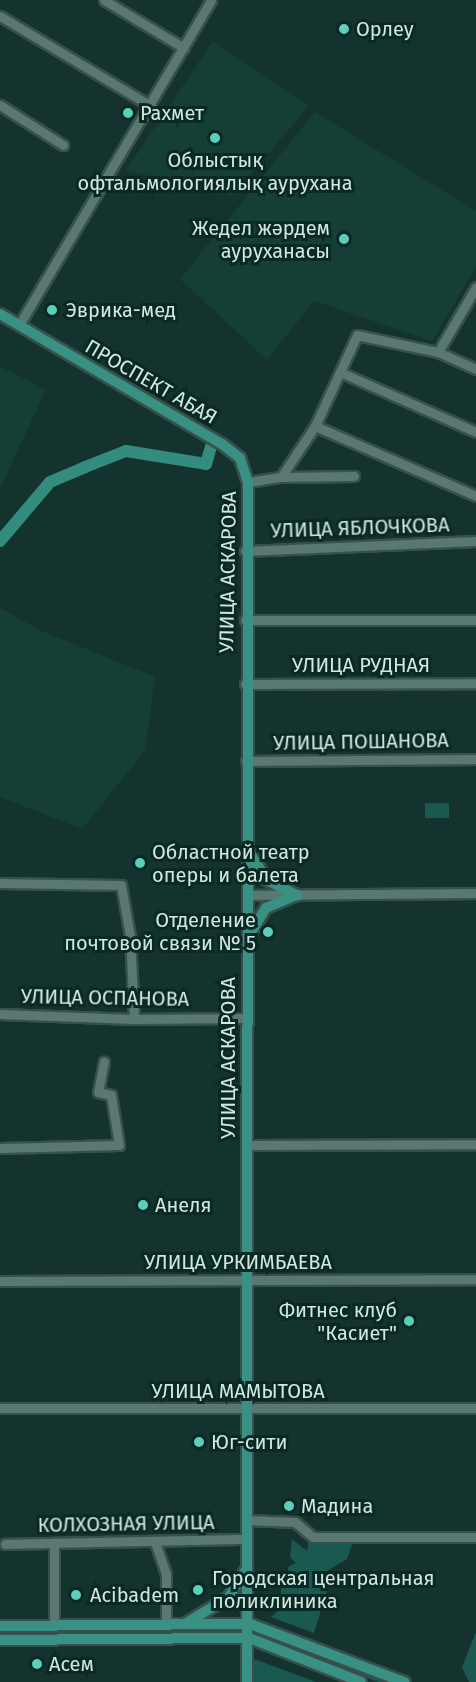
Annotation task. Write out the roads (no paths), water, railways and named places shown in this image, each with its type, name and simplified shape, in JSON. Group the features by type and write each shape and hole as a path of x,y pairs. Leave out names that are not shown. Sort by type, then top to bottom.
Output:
{"main road":[{"name":"ПРОСПЕКТ АБАЯ","path":"0,314 222,444"},
{"name":"УЛИЦА АСКАРОВА","path":"222,444 240,458 248,482 245,551 248,1682"},
{"path":"246,846 267,880 297,895"},
{"path":"247,942 257,917 266,908 297,895"},
{"path":"184,1624 225,1600 247,1568"},
{"path":"0,1626 249,1624 404,1682"},
{"path":"0,1640 249,1638 361,1682"}],"street":[{"path":"104,0 184,48"},
{"path":"19,325 151,105 209,1"},
{"path":"0,16 151,105"},
{"path":"0,105 63,145"},
{"path":"438,352 476,287"},
{"path":"281,477 315,426 357,335 438,352 476,369"},
{"path":"340,372 476,432"},
{"path":"315,426 476,496"},
{"path":"248,482 281,477 354,476"},
{"name":"УЛИЦА ЯБЛОЧКОВА","path":"245,551 476,541"},
{"path":"245,620 476,620"},
{"name":"УЛИЦА РУДНАЯ","path":"245,684 476,682"},
{"name":"УЛИЦА ПОШАНОВА","path":"246,761 476,759"},
{"path":"0,883 121,885 130,936 134,1019"},
{"path":"247,895 476,893"},
{"name":"УЛИЦА ОСПАНОВА","path":"0,1014 134,1019 245,1018"},
{"path":"0,1148 119,1145 111,1095 98,1092 104,1062"},
{"path":"246,1145 476,1144"},
{"name":"УЛИЦА УРКИМБАЕВА","path":"0,1281 476,1279"},
{"name":"УЛИЦА МАМЫТОВА","path":"0,1408 476,1408"},
{"path":"246,1520 295,1522 313,1537 476,1537"},
{"name":"КОЛХОЗНАЯ УЛИЦА","path":"6,1544 247,1539"},
{"path":"155,1542 166,1574 166,1624"},
{"path":"54,1544 54,1625"}],"waterway":[{"path":"0,541 50,482 126,451 206,464 211,447"}],"place":[{"name":"Орлеу","path":"344,29"},
{"name":"Рахмет","path":"128,113"},
{"name":"Облыстық офтальмологиялық аурухана","path":"215,138"},
{"name":"Жедел жәрдем ауруханасы","path":"344,239"},
{"name":"Эврика-мед","path":"52,310"},
{"name":"Областной театр оперы и балета","path":"140,863"},
{"name":"Отделение почтовой связи № 5","path":"268,932"},
{"name":"Анеля","path":"143,1205"},
{"name":"Фитнес клуб \"Касиет\"","path":"409,1321"},
{"name":"Юг-сити","path":"199,1442"},
{"name":"Мадина","path":"289,1506"},
{"name":"Городская центральная поликлиника","path":"198,1590"},
{"name":"Acibadem","path":"76,1595"},
{"name":"Асем","path":"37,1664"}]}
